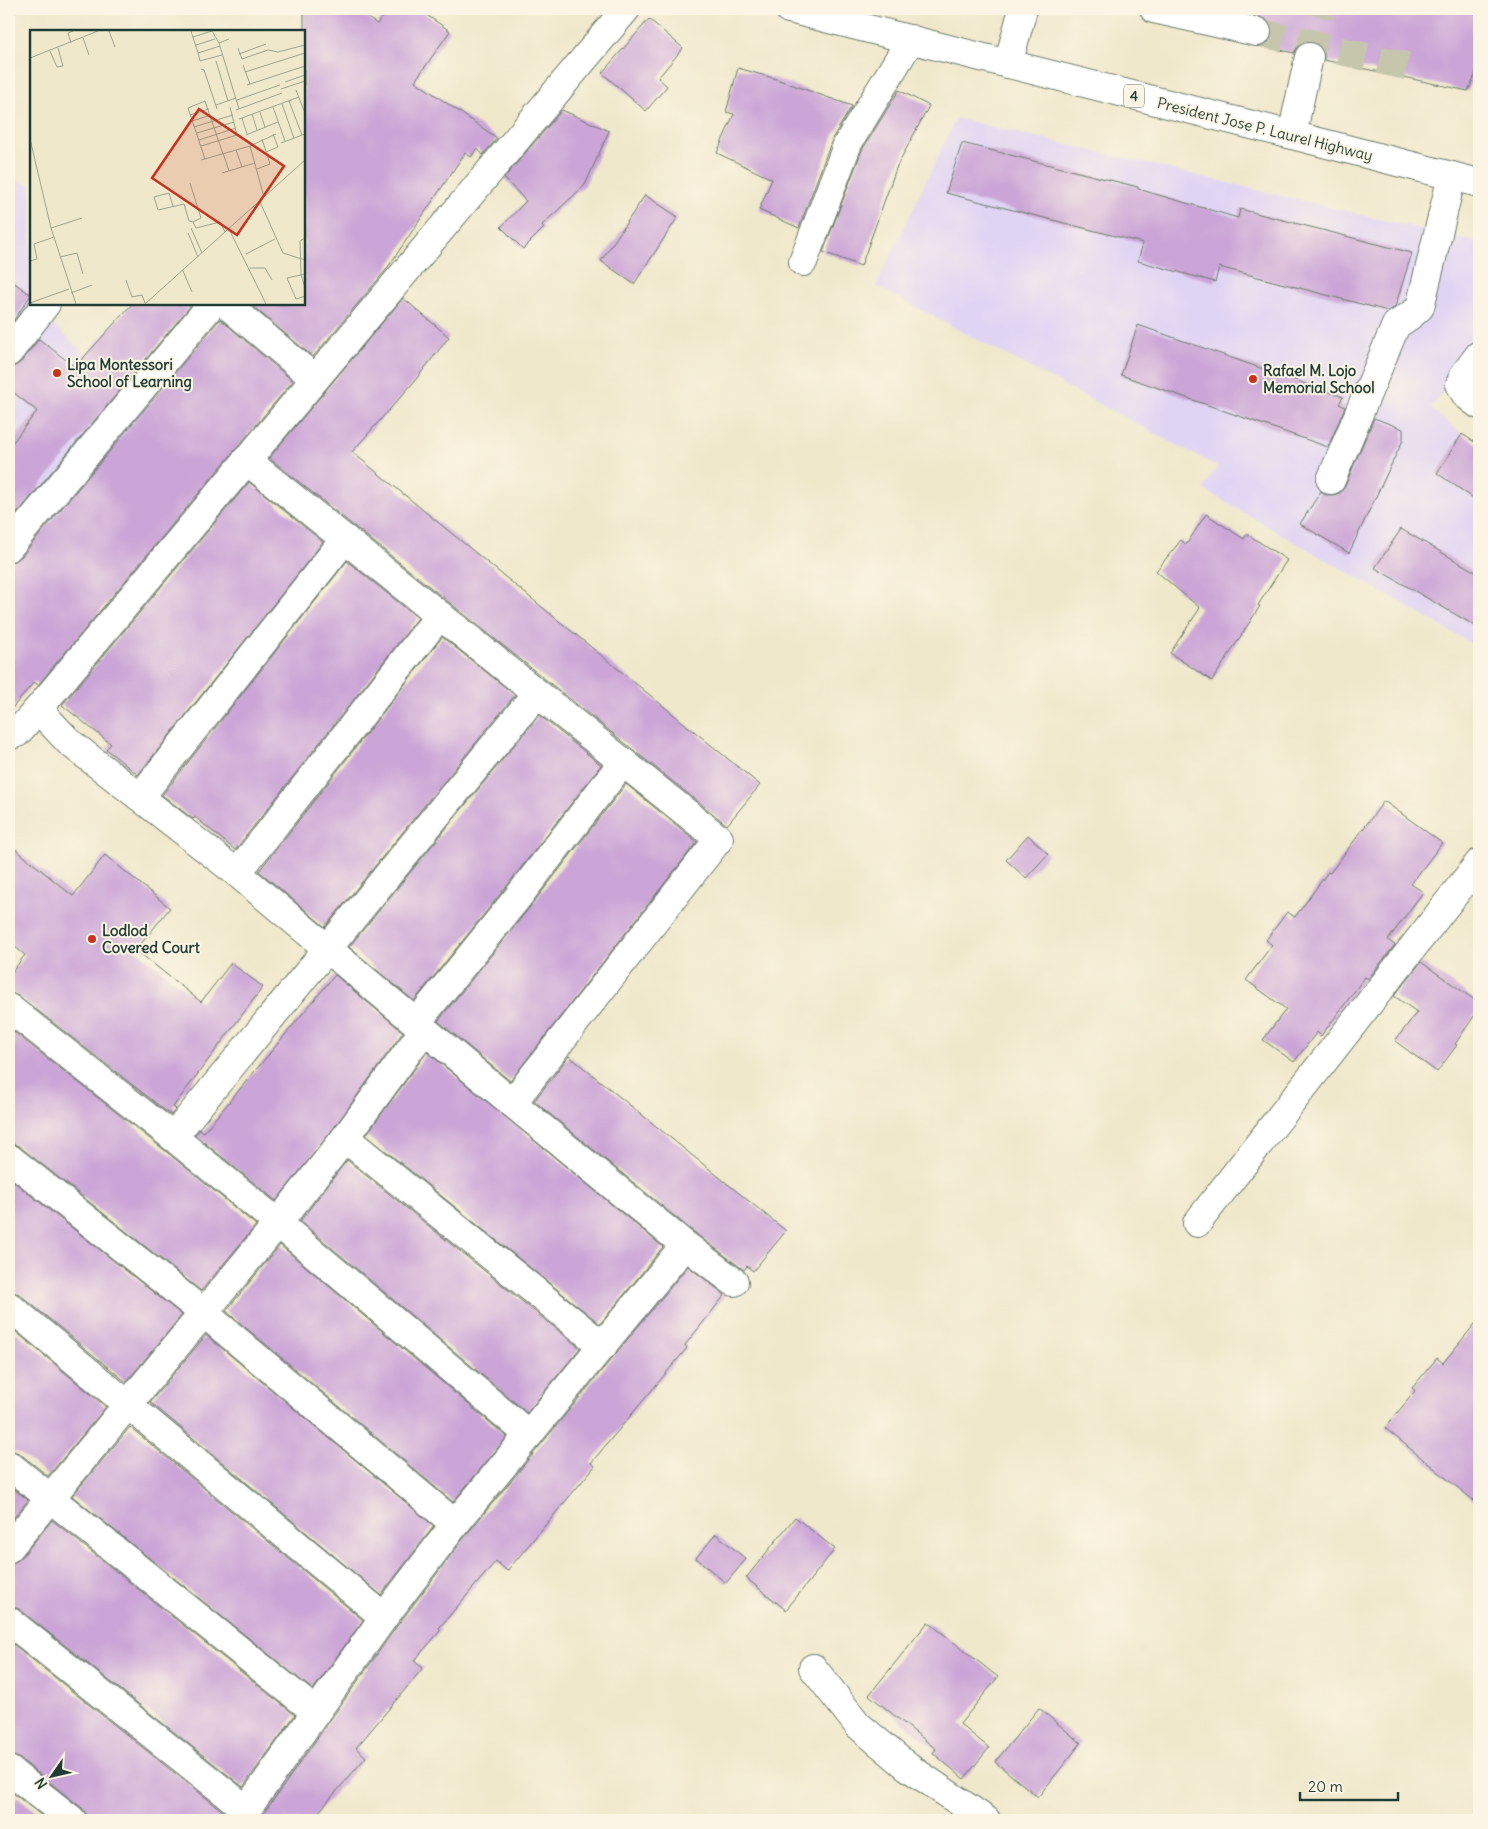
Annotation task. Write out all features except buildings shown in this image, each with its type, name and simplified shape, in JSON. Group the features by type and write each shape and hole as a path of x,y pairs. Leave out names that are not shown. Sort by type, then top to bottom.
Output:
{"main road":[{"path":"9,736 17,733 38,709 314,378 626,9"},
{"name":"President Jose P. Laurel Highway","path":"789,9 829,14 911,39 1292,134 1479,183"},
{"path":"1008,64 1023,9"},
{"path":"1154,9 1257,32"},
{"path":"803,262 848,144 911,39"},
{"path":"1292,134 1309,57"},
{"path":"1331,480 1396,324 1411,315 1420,306 1452,176"},
{"path":"9,352 45,305"},
{"path":"9,547 211,305"},
{"path":"227,305 314,378"},
{"path":"1479,355 1464,375 1460,384 1466,395 1479,406"},
{"path":"246,460 719,839 512,1102"},
{"path":"140,797 345,539"},
{"path":"237,872 440,615"},
{"path":"174,1137 537,693"},
{"path":"38,709 69,742 237,872 685,1245 734,1282"},
{"path":"9,1548 204,1313 345,1138 420,1026 623,762"},
{"path":"1197,1223 1479,863"},
{"path":"9,1008 174,1137 278,1222 529,1435"},
{"path":"345,1138 603,1346"},
{"path":"9,1158 204,1313 455,1524"},
{"path":"9,1621 243,1815 384,1617 455,1524 685,1245"},
{"path":"9,1306 384,1617"},
{"path":"9,1465 316,1712"},
{"path":"813,1668 858,1726 908,1767 986,1820"},
{"path":"9,1770 72,1820"}],"shaded area":[{"name":"Rafael M. Lojo Memorial School","path":"956,118 1479,243 1479,349 1430,408 1479,448 1479,648 1203,489 1218,467 876,286"},
{"name":"Lipa Montessori School of Learning","path":"9,178 30,185 30,305 177,440 140,484 179,520 122,584 27,505 9,529"}],"tunnel":[{"path":"1309,57 1320,12"},
{"path":"1257,32 1415,68"}],"place":[{"name":"Lipa Montessori School of Learning","path":"57,373"},
{"name":"Rafael M. Lojo Memorial School","path":"1253,379"},
{"name":"Lodlod Covered Court","path":"92,939"}]}
